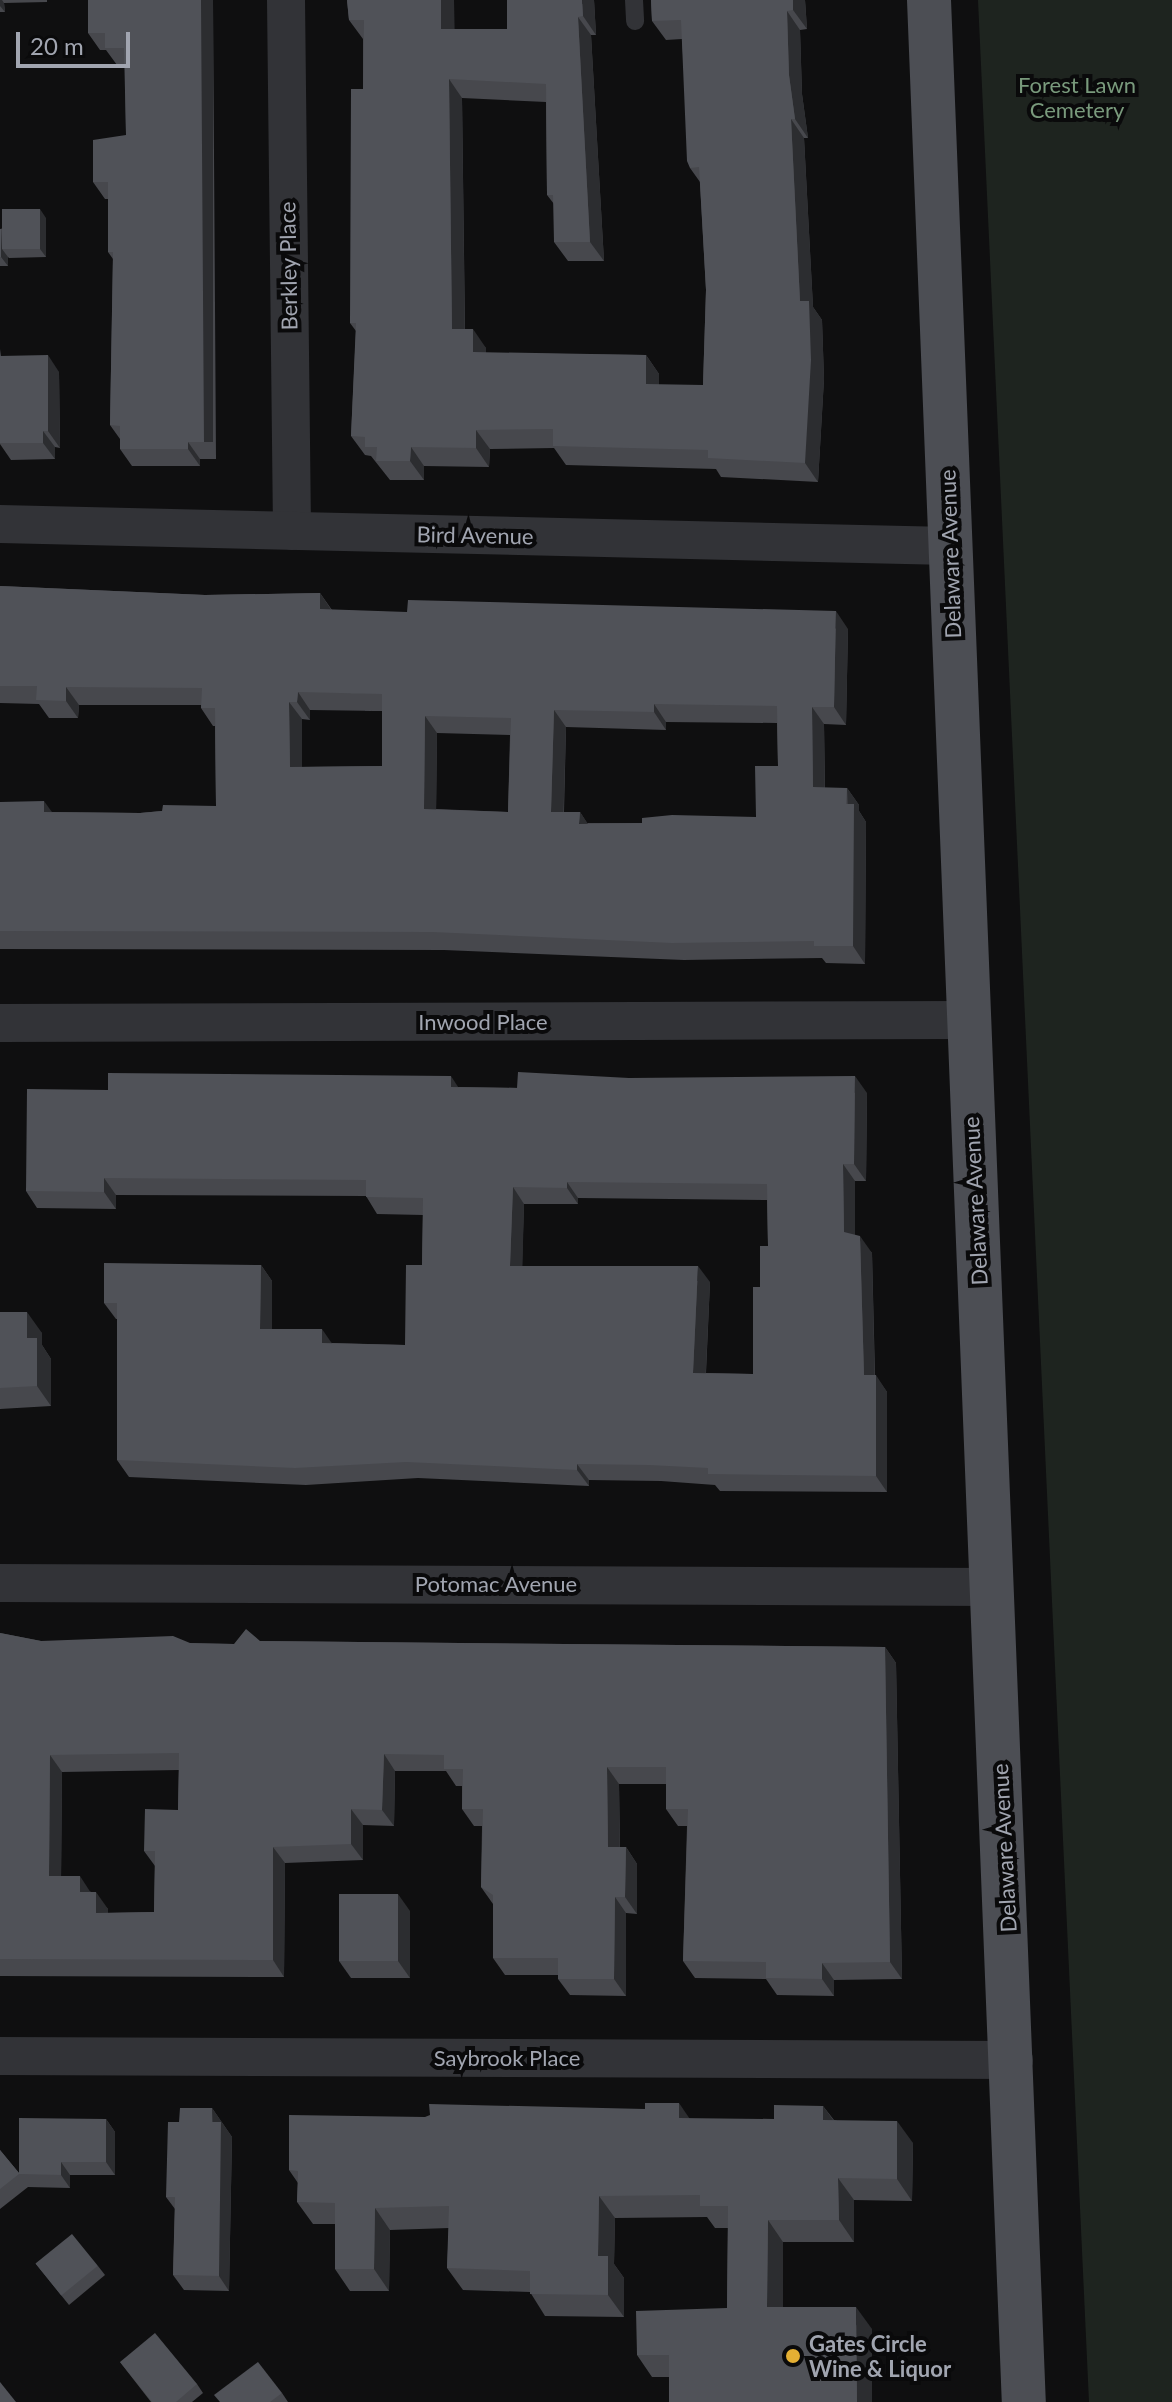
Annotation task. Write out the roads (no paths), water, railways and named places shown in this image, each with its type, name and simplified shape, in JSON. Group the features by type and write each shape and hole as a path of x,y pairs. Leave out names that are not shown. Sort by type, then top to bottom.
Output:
{"main road":[{"name":"Delaware Avenue","path":"929,0 966,1020 1014,2060 1024,2402"}],"street":[{"name":"Berkley Place","path":"286,0 292,531"},
{"name":"Bird Avenue","path":"0,524 950,546"},
{"name":"Inwood Place","path":"0,1023 966,1020"},
{"name":"Potomac Avenue","path":"0,1583 992,1587"},
{"name":"Saybrook Place","path":"0,2056 1014,2060"}],"lane":[{"path":"634,0 635,21"}],"place":[{"name":"Gates Circle Wine & Liquor","path":"793,2356"}],"park label":[{"name":"Forest Lawn Cemetery","path":"1077,96"}]}
